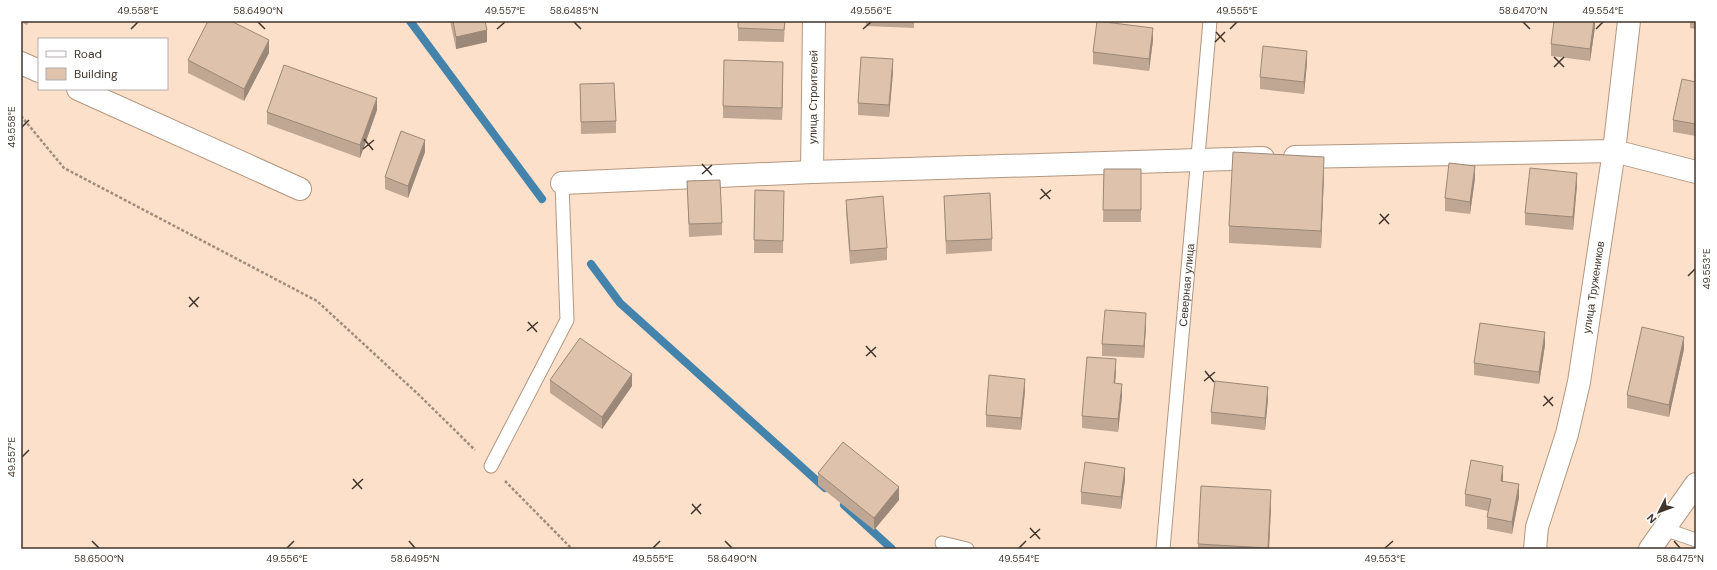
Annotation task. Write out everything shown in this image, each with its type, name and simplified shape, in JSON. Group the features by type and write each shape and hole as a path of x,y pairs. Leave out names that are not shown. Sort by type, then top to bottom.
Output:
{"street":[{"name":"улица Строителей","path":"812,172 814,21"},
{"name":"улица Тружеников","path":"1535,549 1537,527 1567,434 1579,382 1614,151 1630,21"},
{"path":"21,63 38,71"},
{"path":"80,90 300,189"},
{"path":"562,183 812,172 1199,159 1614,151 1696,172"},
{"path":"1650,549 1696,484"}],"lane":[{"name":"Северная улица","path":"1162,549 1199,159 1210,21"},
{"path":"491,466 566,320 562,183"},
{"path":"1664,529 1696,540"},
{"path":"942,543 967,549"}],"path":[{"path":"21,116 64,168 318,301 419,395 572,549"}],"building":[{"path":"208,21 231,21 269,40 244,89 188,60"},
{"path":"453,21 485,21 487,30 456,37"},
{"path":"738,21 785,21 784,30 738,28"},
{"path":"1097,21 1153,28 1149,59 1093,52"},
{"path":"1554,21 1594,21 1590,49 1551,44"},
{"path":"1263,46 1307,51 1304,82 1260,77"},
{"path":"861,57 893,59 889,105 858,103"},
{"path":"724,60 783,62 782,108 723,106"},
{"path":"284,65 377,98 360,145 267,112"},
{"path":"1682,79 1696,82 1696,124 1673,120"},
{"path":"614,83 616,121 581,122 580,84"},
{"path":"401,131 425,140 408,186 385,177"},
{"path":"1233,152 1324,157 1321,231 1229,226"},
{"path":"1449,163 1475,166 1470,202 1445,198"},
{"path":"1530,168 1577,173 1573,217 1525,213"},
{"path":"1104,169 1141,169 1141,210 1103,210"},
{"path":"720,180 722,223 689,224 687,181"},
{"path":"755,190 784,191 783,241 754,240"},
{"path":"990,193 992,239 946,241 944,196"},
{"path":"883,196 887,248 850,251 846,200"},
{"path":"1105,310 1146,313 1144,346 1102,344"},
{"path":"1480,323 1545,332 1539,372 1474,363"},
{"path":"1642,327 1684,337 1669,405 1627,395"},
{"path":"580,338 632,374 602,417 550,380"},
{"path":"1087,357 1116,359 1114,383 1122,384 1118,419 1082,416"},
{"path":"989,375 1025,379 1021,418 986,415"},
{"path":"1215,381 1268,387 1265,418 1211,412"},
{"path":"843,442 899,487 874,518 818,473"},
{"path":"1471,460 1503,466 1501,481 1519,484 1512,522 1487,517 1491,499 1465,494"},
{"path":"1085,462 1125,468 1121,497 1081,492"},
{"path":"1201,486 1271,490 1268,548 1198,544"}],"waterway":[{"path":"410,21 542,199"},
{"path":"591,264 620,303 825,488"},
{"path":"844,505 892,549"}]}
